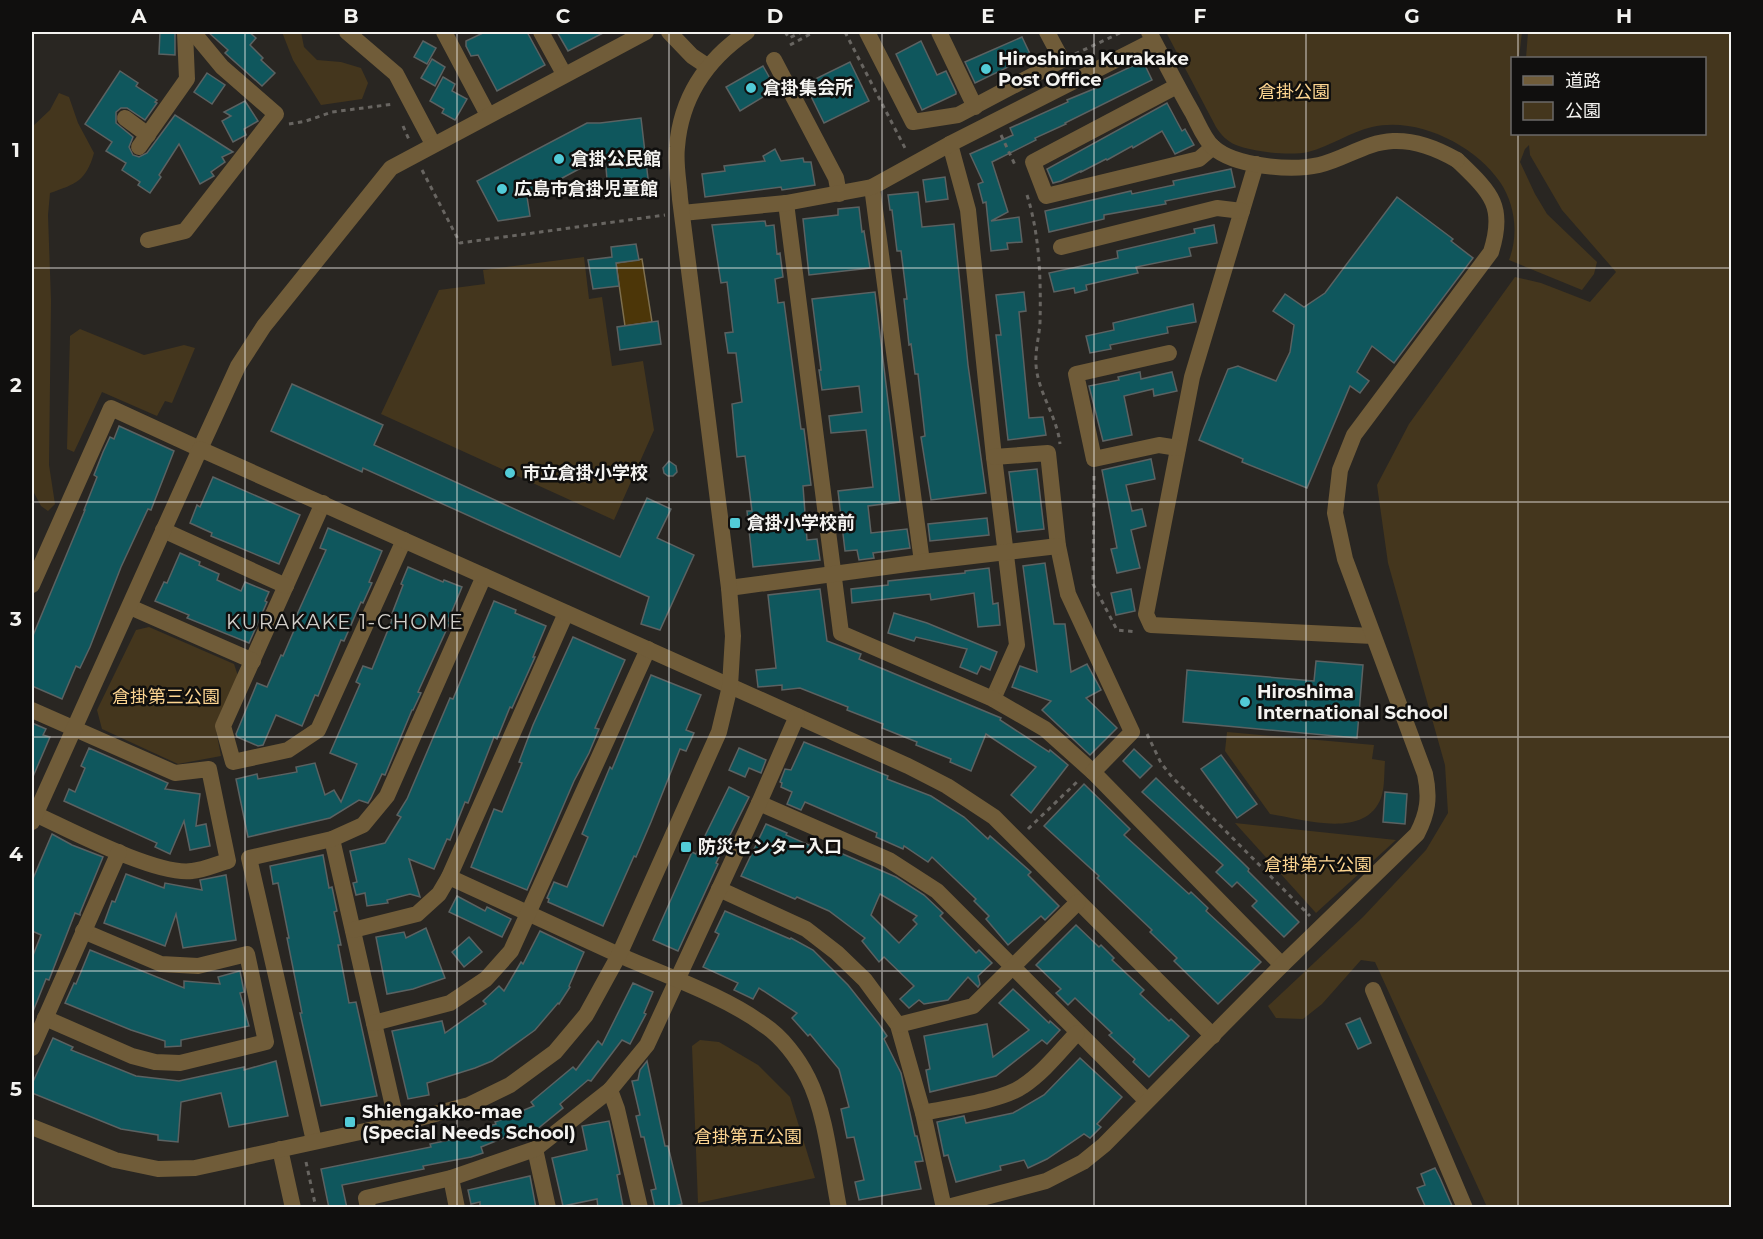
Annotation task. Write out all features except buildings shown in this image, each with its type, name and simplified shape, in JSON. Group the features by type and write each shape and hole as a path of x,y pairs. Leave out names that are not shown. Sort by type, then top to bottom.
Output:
{"street":[{"path":"125,118 144,141 187,79 185,32"},
{"path":"148,240 185,231 276,114 222,67 194,32"},
{"path":"347,32 396,74 433,144"},
{"path":"444,32 488,115"},
{"path":"541,32 564,74"},
{"path":"32,710 74,730 175,773 208,769 228,861 192,872 165,870 33,818 74,730 130,607 238,366 264,326 391,168 642,32"},
{"path":"669,32 692,56 707,66"},
{"path":"32,1127 115,1160 158,1169 195,1168 397,1124 469,1105 510,1085 555,1052 586,1015 619,956 719,732 730,686 733,636 729,588 674,214 676,149 682,118 692,91 707,66 731,42 747,32"},
{"path":"867,32 913,122 958,115 1062,60 1047,32"},
{"path":"939,32 975,107"},
{"path":"674,214 786,203 872,187 1151,36 1213,147 1233,158 1256,164 1304,167 1321,165 1365,146 1392,141 1416,142 1441,151 1457,160 1486,188 1496,210 1497,231 1491,252 1354,435 1340,470 1335,513 1345,559 1425,774 1429,790 1425,819 1417,834 1282,965 1104,1145 1083,1162 1046,1181 944,1208 923,1113 898,1025 865,980 814,935 806,929 719,889"},
{"path":"774,60 836,178 839,194"},
{"path":"1177,86 1033,162 1046,196 1199,159 1213,147"},
{"path":"950,144 968,210 994,457 1017,645 993,699"},
{"path":"1256,164 1192,377 1146,614 1151,625 1373,636"},
{"path":"872,187 922,562"},
{"path":"786,203 841,633 993,699 1045,729 1092,770 1282,965"},
{"path":"1061,247 1217,208 1242,211"},
{"path":"1169,352 1076,374 1094,459 1159,445 1178,448"},
{"path":"32,585 39,552 111,408 947,786 994,817 1213,1036"},
{"path":"994,457 1048,453 1058,546 1068,594 1132,732 1092,770"},
{"path":"323,503 223,726 233,762 288,750 318,730 404,540"},
{"path":"163,530 286,586"},
{"path":"729,588 1058,546"},
{"path":"314,1142 249,858 332,839 363,825 387,796 484,576"},
{"path":"130,607 252,661"},
{"path":"353,930 417,914 439,894 449,877 566,613"},
{"path":"374,1023 450,1003 486,979 511,951 648,649"},
{"path":"368,1208 366,1198 451,1178 535,1149 610,1090 646,1045 759,803 796,716"},
{"path":"759,803 889,860 938,891 1146,1101"},
{"path":"332,839 397,1124"},
{"path":"32,1048 118,852"},
{"path":"449,877 733,1006 765,1025 789,1048 808,1078 820,1111 840,1208"},
{"path":"898,1025 973,1006 1078,902"},
{"path":"45,1018 132,1056 155,1062 180,1063 266,1042 247,954 198,966 161,964 83,931"},
{"path":"1373,990 1465,1208"},
{"path":"923,1113 998,1097 1022,1088 1077,1033"},
{"path":"610,1090 617,1109 640,1208"},
{"path":"280,1149 293,1208"},
{"path":"535,1149 548,1208"},
{"path":"451,1178 457,1208"}],"path":[{"path":"785,32 789,38 802,32"},
{"path":"790,45 814,32"},
{"path":"845,32 910,157"},
{"path":"1062,60 1122,32"},
{"path":"281,126 306,122 332,112 394,104"},
{"path":"403,125 412,147"},
{"path":"997,128 1020,175"},
{"path":"424,175 460,243 674,214"},
{"path":"1026,193 1038,249 1040,324 1036,362 1038,385 1051,411 1061,448"},
{"path":"1094,459 1094,584 1117,630 1137,632"},
{"path":"1147,733 1161,763 1172,777 1313,920"},
{"path":"1024,833 1092,770"},
{"path":"306,1162 316,1208"}],"green space":[{"path":"282,32 301,32 304,47 317,60 341,62 361,68 368,83 362,99 321,105 293,60"},
{"name":"倉掛公園","path":"1166,32 1522,32 1519,57 1511,57 1511,135 1706,135 1706,57 1526,57 1528,32 1731,32 1731,1207 1487,1207 1375,962 1361,960 1322,1004 1303,1019 1276,1018 1268,1006 1363,917 1426,850 1448,813 1445,765 1388,563 1377,485 1409,424 1515,277 1541,283 1590,302 1616,272 1562,210 1530,155 1529,145 1520,162 1535,194 1547,214 1597,262 1594,274 1582,290 1509,260 1515,230 1512,209 1505,191 1500,182 1476,156 1444,136 1407,126 1389,125 1364,129 1308,152 1282,153 1236,145 1222,135"},
{"path":"59,93 69,97 78,123 94,153 87,170 79,180 50,193 48,215 51,301 49,465 55,504 48,511 41,506 32,489 32,127 50,110"},
{"path":"584,257 589,299 602,297 612,366 643,361 654,430 614,520 381,414 439,290 485,284 483,270"},
{"path":"80,329 144,355 184,345 195,348 172,403 165,401 157,416 102,392 74,452 67,449 70,336"},
{"name":"倉掛第三公園","path":"149,627 234,664 238,676 215,725 221,756 178,764 102,729 97,710 136,630"},
{"path":"1227,732 1374,745 1372,759 1385,761 1381,798 1373,811 1361,819 1347,823 1332,824 1270,814 1225,751"},
{"name":"倉掛第六公園","path":"1235,823 1396,840 1316,913"},
{"name":"倉掛第五公園","path":"700,1040 719,1042 758,1065 790,1097 815,1178 698,1203 692,1046"}],"shaded area":[{"path":"642,259 652,322 625,326 616,263"}],"place":[{"name":"Hiroshima Kurakake Post Office","path":"986,69"},
{"name":"倉掛集会所","path":"751,88"},
{"name":"倉掛公民館","path":"559,159"},
{"name":"広島市倉掛児童館","path":"502,189"},
{"name":"市立倉掛小学校","path":"510,473"},
{"name":"倉掛小学校前","path":"735,523"},
{"name":"Hiroshima International School","path":"1245,702"},
{"name":"防災センター入口","path":"686,847"},
{"name":"Shiengakko-mae (Special Needs School)","path":"350,1122"}],"district":[{"name":"KURAKAKE 1-CHOME","path":"345,622"}]}
